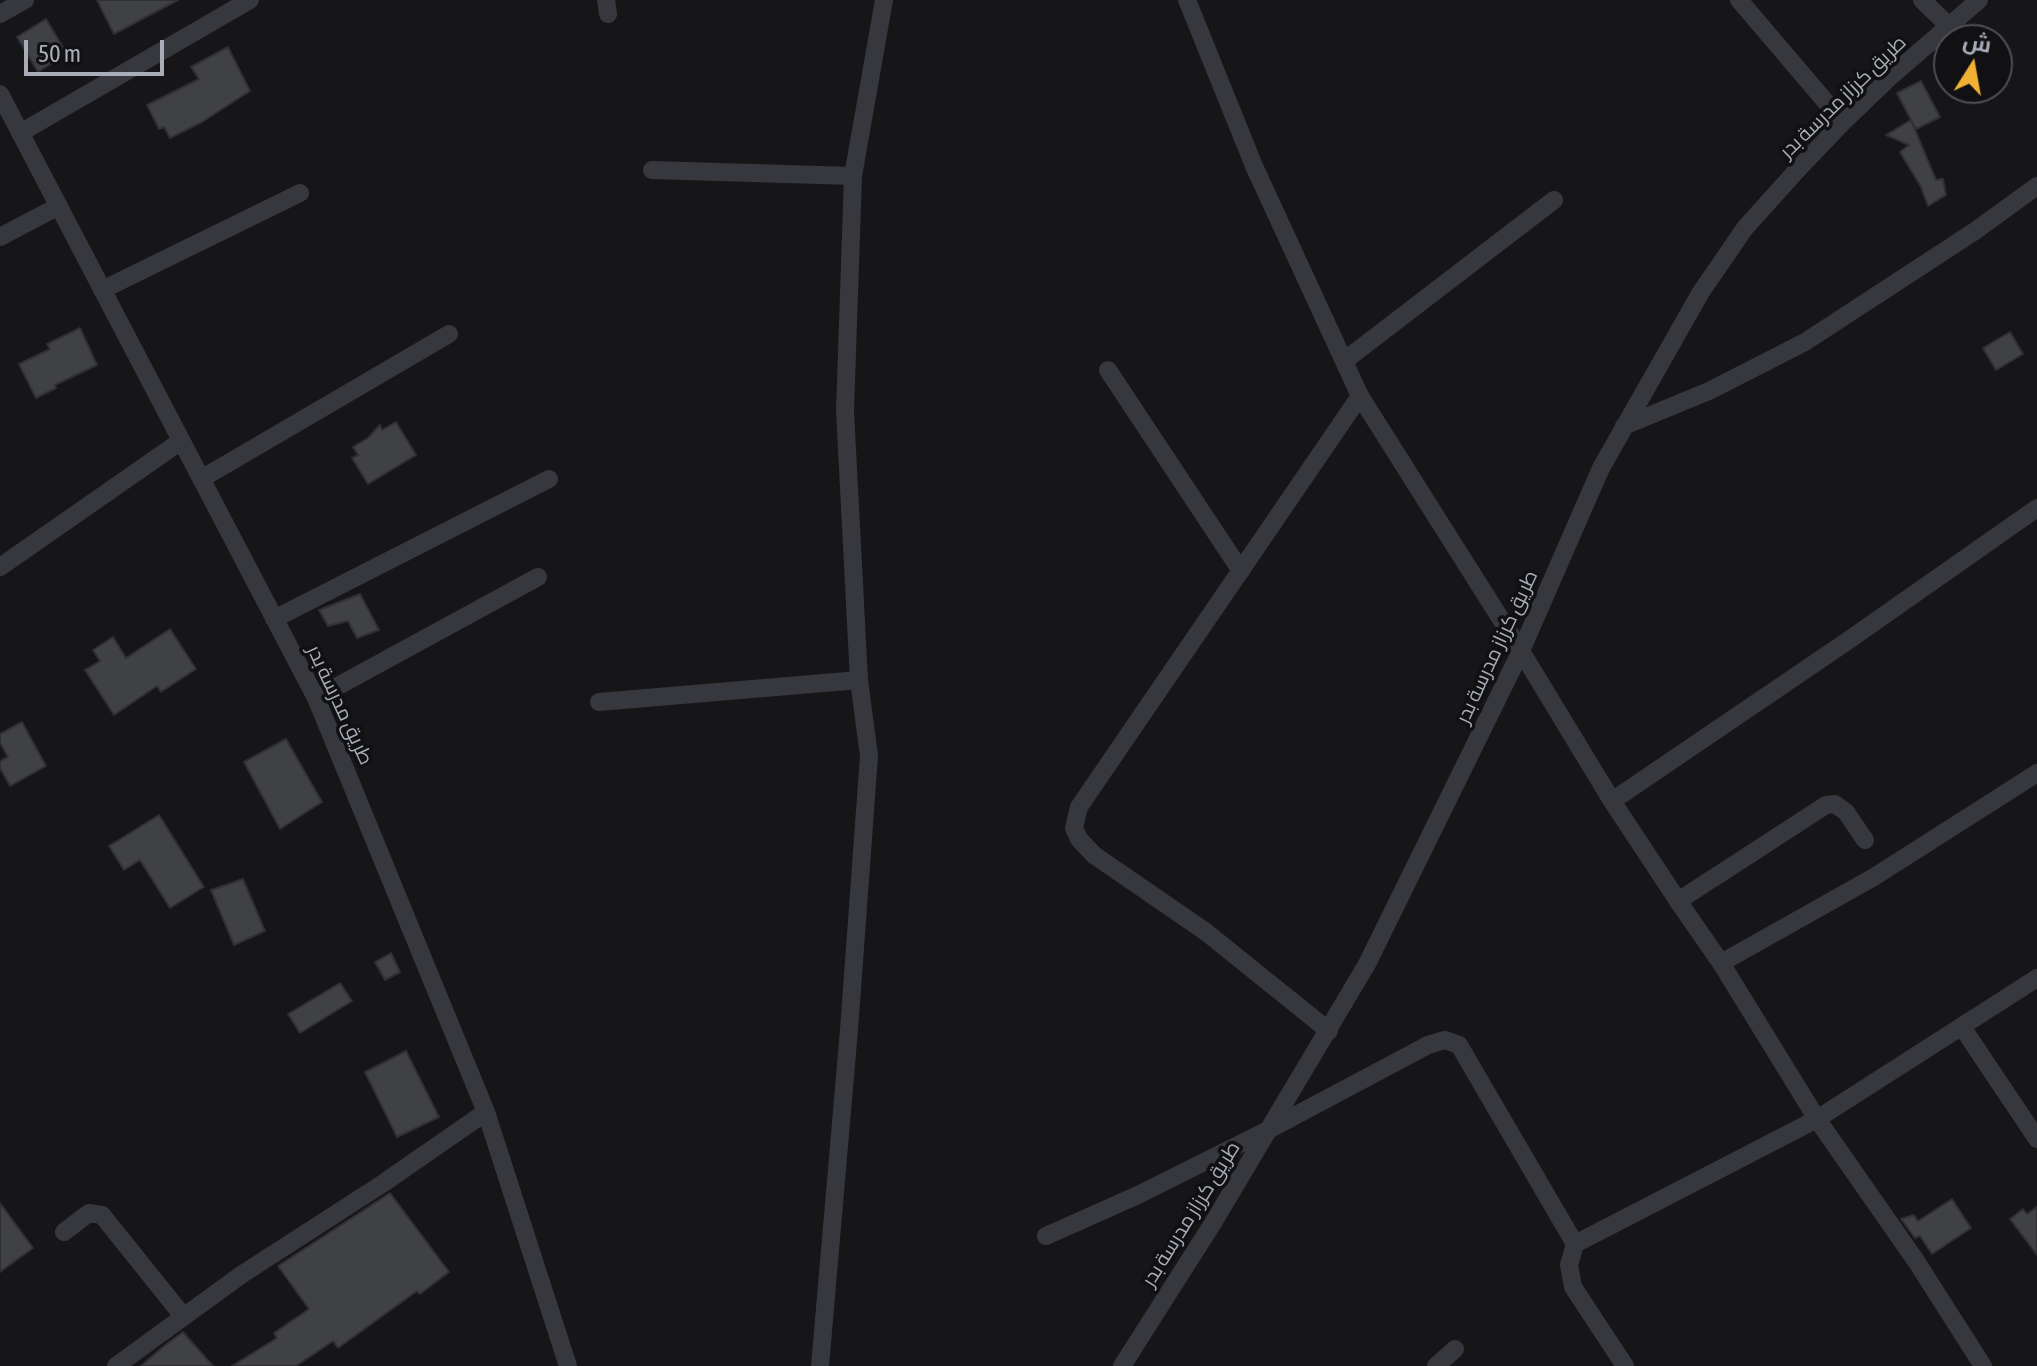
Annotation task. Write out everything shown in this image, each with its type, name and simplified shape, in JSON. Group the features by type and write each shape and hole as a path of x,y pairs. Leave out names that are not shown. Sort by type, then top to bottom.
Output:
{"street":[{"path":"0,14 25,0"},
{"path":"20,133 250,0"},
{"path":"820,1366 869,756 859,680 845,411 853,176 884,0"},
{"path":"1187,0 1254,166 1360,396 1612,801 1721,963 1817,1119 1916,1261 1983,1366"},
{"path":"1739,0 1843,122"},
{"path":"1922,0 1947,24"},
{"name":"طريق كرزاز مدرسة بدر","path":"1953,24 1979,0"},
{"name":"طريق كرزاز مدرسة بدر","path":"1122,1366 1270,1129 1367,964 1521,651 1601,468 1701,292 1745,228 1843,122 1933,41"},
{"name":"طريق مدرسة بدر","path":"0,94 316,698 486,1112 568,1366"},
{"path":"652,170 853,176"},
{"path":"1624,426 1709,391 1805,342 1975,231 2037,186"},
{"path":"102,290 300,193"},
{"path":"1344,361 1554,200"},
{"path":"0,237 59,206"},
{"path":"201,479 449,334"},
{"path":"1108,370 1241,571"},
{"path":"1329,1031 1206,932 1094,855 1079,839 1074,828 1079,807 1360,396"},
{"path":"0,567 181,441"},
{"path":"274,619 549,479"},
{"path":"1612,801 1911,598 2037,508"},
{"path":"316,698 538,577"},
{"path":"599,702 859,680"},
{"path":"1721,963 1874,877 2037,773"},
{"path":"1678,901 1826,805 1835,804 1846,812 1865,840"},
{"path":"1575,1244 1817,1119 2037,978"},
{"path":"1962,1027 2037,1139"},
{"path":"1046,1236 1138,1195 1428,1045 1445,1040 1459,1045 1575,1244 1569,1265 1573,1287 1625,1366"},
{"path":"116,1366 241,1275 486,1112"},
{"path":"64,1232 89,1213 102,1215 183,1316"},
{"path":"1436,1366 1455,1349"}],"building":[{"path":"97,0 178,0 114,34"},
{"path":"46,19 67,54 38,72 17,37"},
{"path":"228,47 250,91 202,122 170,138 164,127 159,129 147,105 199,79 191,67"},
{"path":"1921,81 1940,117 1916,129 1897,93"},
{"path":"1911,120 1936,180 1943,179 1946,195 1928,206 1921,187 1900,152 1909,145 1886,135"},
{"path":"80,328 97,365 36,398 19,364 50,349 47,344"},
{"path":"2010,332 2023,354 1996,370 1983,348"},
{"path":"396,422 416,455 368,484 352,458 358,455 353,447 368,438 380,425 382,430"},
{"path":"360,594 379,630 357,638 348,621 328,626 319,610"},
{"path":"170,629 196,669 161,692 157,686 114,715 85,670 100,661 93,650 113,637 126,658"},
{"path":"22,722 46,766 10,786 0,768 0,761 8,757 0,743 0,734"},
{"path":"286,739 322,802 280,829 244,762"},
{"path":"159,815 204,887 170,908 140,860 124,870 109,846"},
{"path":"243,879 265,931 234,945 211,890"},
{"path":"391,953 400,972 385,980 375,962"},
{"path":"340,983 352,1001 300,1033 288,1014"},
{"path":"406,1051 439,1117 397,1137 365,1072"},
{"path":"390,1193 449,1272 420,1294 417,1291 338,1348 333,1341 296,1366 232,1366 277,1338 274,1333 309,1309 278,1266"},
{"path":"1952,1199 1971,1228 1932,1254 1920,1236 1915,1238 1901,1219 1914,1215 1918,1221"},
{"path":"0,1203 33,1248 0,1272"},
{"path":"2037,1207 2037,1255 2010,1219 2023,1209 2027,1214"},
{"path":"183,1332 213,1366 141,1366 164,1346"}]}
